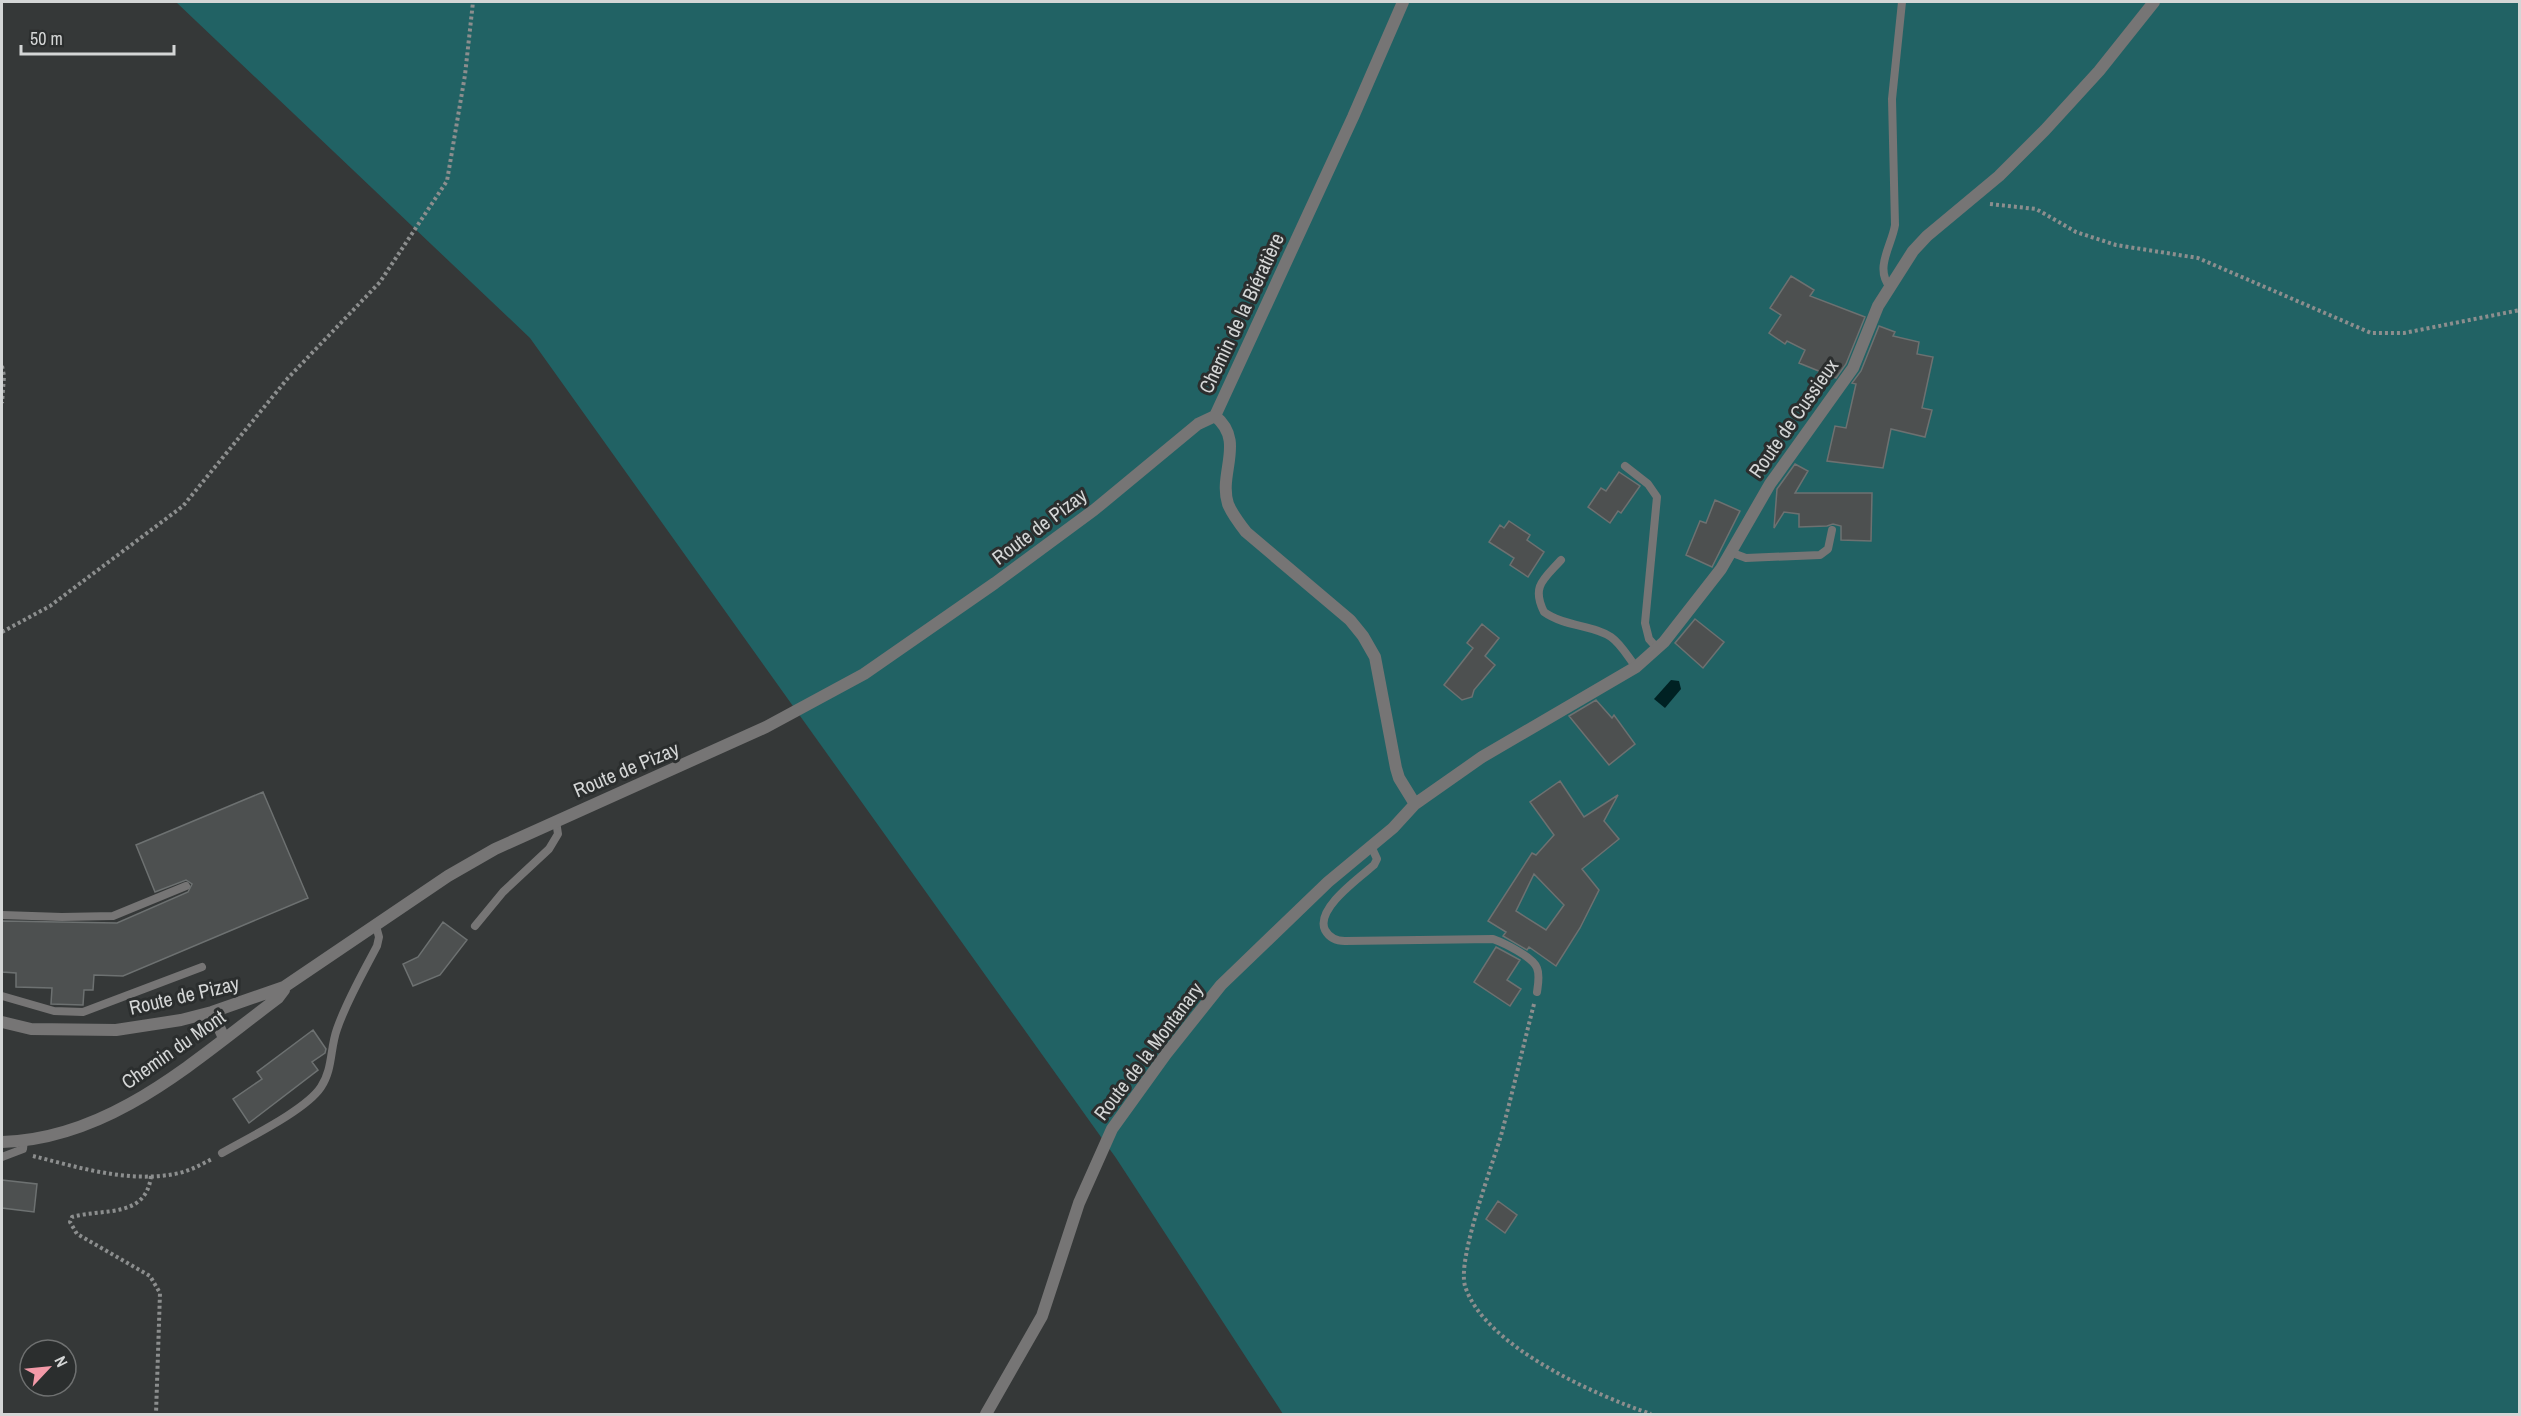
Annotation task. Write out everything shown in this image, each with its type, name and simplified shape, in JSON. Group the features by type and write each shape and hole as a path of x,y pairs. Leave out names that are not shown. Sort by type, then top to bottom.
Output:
{"street":[{"name":"Chemin de la Biératière","path":"1403,2 1353,117 1215,416 1224,423 1229,434 1231,452 1227,486 1228,502 1234,517 1246,532 1350,620 1363,636 1375,657 1396,768 1399,778 1415,804"},
{"name":"Route de Cussieux","path":"1415,804 1491,752 1636,667 1657,648 1700,598 1770,484 1852,368 1878,306 1920,244 1977,195 2045,130 2105,63 2154,2"},
{"name":"Route de Pizay","path":"2,1022 31,1029 116,1030 181,1020 212,1012 284,987 448,876 495,849 756,732 864,674 995,583 1094,510 1198,424 1208,417 1215,416"},
{"name":"Route de la Montanary","path":"986,1414 1042,1316 1079,1203 1112,1129 1166,1054 1221,985 1328,882 1393,828 1415,804"},
{"name":"Chemin du Mont","path":"2,1142 23,1144 94,1122 144,1097 186,1069 278,998 284,987"},
{"path":"212,1012 224,1038"}],"lane":[{"path":"1890,287 1883,274 1885,258 1895,225 1892,99 1902,2"},
{"path":"1625,466 1648,484 1657,497 1645,623 1649,639 1657,648"},
{"path":"1730,552 1746,558 1820,555 1828,549 1832,530"},
{"path":"1561,560 1539,585 1538,595 1544,612 1566,623 1613,638 1636,667"},
{"path":"475,926 503,892 549,849 558,834 556,821"},
{"path":"1371,846 1377,859 1374,865 1329,908 1323,919 1324,929 1328,935 1336,941 1493,939 1504,942 1533,962 1537,968 1537,992"},
{"path":"2,915 113,916 186,886"},
{"path":"222,1153 304,1104 321,1088 330,1065 333,1042 341,1019 377,946 379,937 376,926"},
{"path":"2,996 54,1011 83,1012 202,967"},
{"path":"2,1157 23,1144"}],"path":[{"path":"2,632 50,606 183,506 288,378 380,282 447,181 465,75 473,2"},
{"path":"1977,195 1990,204 2036,209 2093,239 2116,245 2198,258 2371,333 2404,333 2520,310"},
{"path":"2,366 4,376 2,404"},
{"path":"1537,992 1502,1134 1465,1258 1464,1283 1471,1300 1481,1314 1538,1363 1626,1406 1651,1414"},
{"path":"23,1144 33,1156 73,1166 110,1173 151,1176 174,1174 193,1169 222,1153"},
{"path":"151,1176 147,1194 135,1205 120,1210 72,1217 70,1222 77,1234 150,1276 156,1283 160,1293 156,1414"}],"shaded area":[{"path":"176,2 2519,2 2519,1414 1283,1414 1116,1158 530,338"},
{"path":"1671,680 1679,681 1681,689 1665,708 1654,699"}],"building":[{"path":"1791,276 1814,290 1810,296 1865,317 1846,364 1836,378 1799,363 1805,350 1787,341 1785,344 1769,333 1781,315 1770,308"},
{"path":"1879,326 1895,332 1893,336 1919,342 1917,354 1933,357 1922,408 1932,410 1925,437 1891,429 1883,468 1827,461 1835,426 1846,428 1856,384 1852,383 1861,371"},
{"path":"1795,464 1808,471 1795,493 1872,493 1871,541 1841,540 1841,526 1833,524 1799,527 1799,514 1784,512 1774,528 1777,489"},
{"path":"1619,472 1640,486 1621,513 1618,511 1610,523 1588,507 1601,488 1606,491"},
{"path":"1715,500 1740,511 1712,567 1686,555 1700,521 1706,523"},
{"path":"1509,521 1530,535 1527,540 1544,552 1528,577 1510,565 1514,558 1489,542 1500,525 1504,528"},
{"path":"1695,619 1724,642 1703,668 1675,643"},
{"path":"1482,624 1499,638 1485,656 1495,665 1474,690 1472,697 1462,700 1444,685 1473,648 1467,643"},
{"path":"1596,700 1612,718 1614,715 1635,744 1609,765 1569,716"},
{"path":"1560,781 1584,817 1618,795 1604,821 1619,839 1582,869 1599,890 1580,928 1556,966 1529,947 1527,950 1503,936 1506,932 1488,921 1532,853 1536,855 1554,835 1530,802","holes":["1534,874 1564,905 1546,930 1516,911"]},
{"path":"263,792 308,898 123,976 94,975 93,990 84,990 83,1005 51,1004 52,988 16,987 16,973 2,972 2,921 117,923 188,892 192,884 186,880 155,892 136,845"},
{"path":"443,922 467,940 440,975 413,986 403,964 418,957"},
{"path":"1496,947 1520,960 1507,980 1521,989 1510,1006 1474,982"},
{"path":"313,1030 326,1049 325,1053 312,1062 318,1070 249,1123 233,1099 262,1079 257,1072"},
{"path":"2,1180 37,1184 34,1212 2,1208"},
{"path":"1498,1201 1517,1215 1505,1233 1486,1219"}]}
